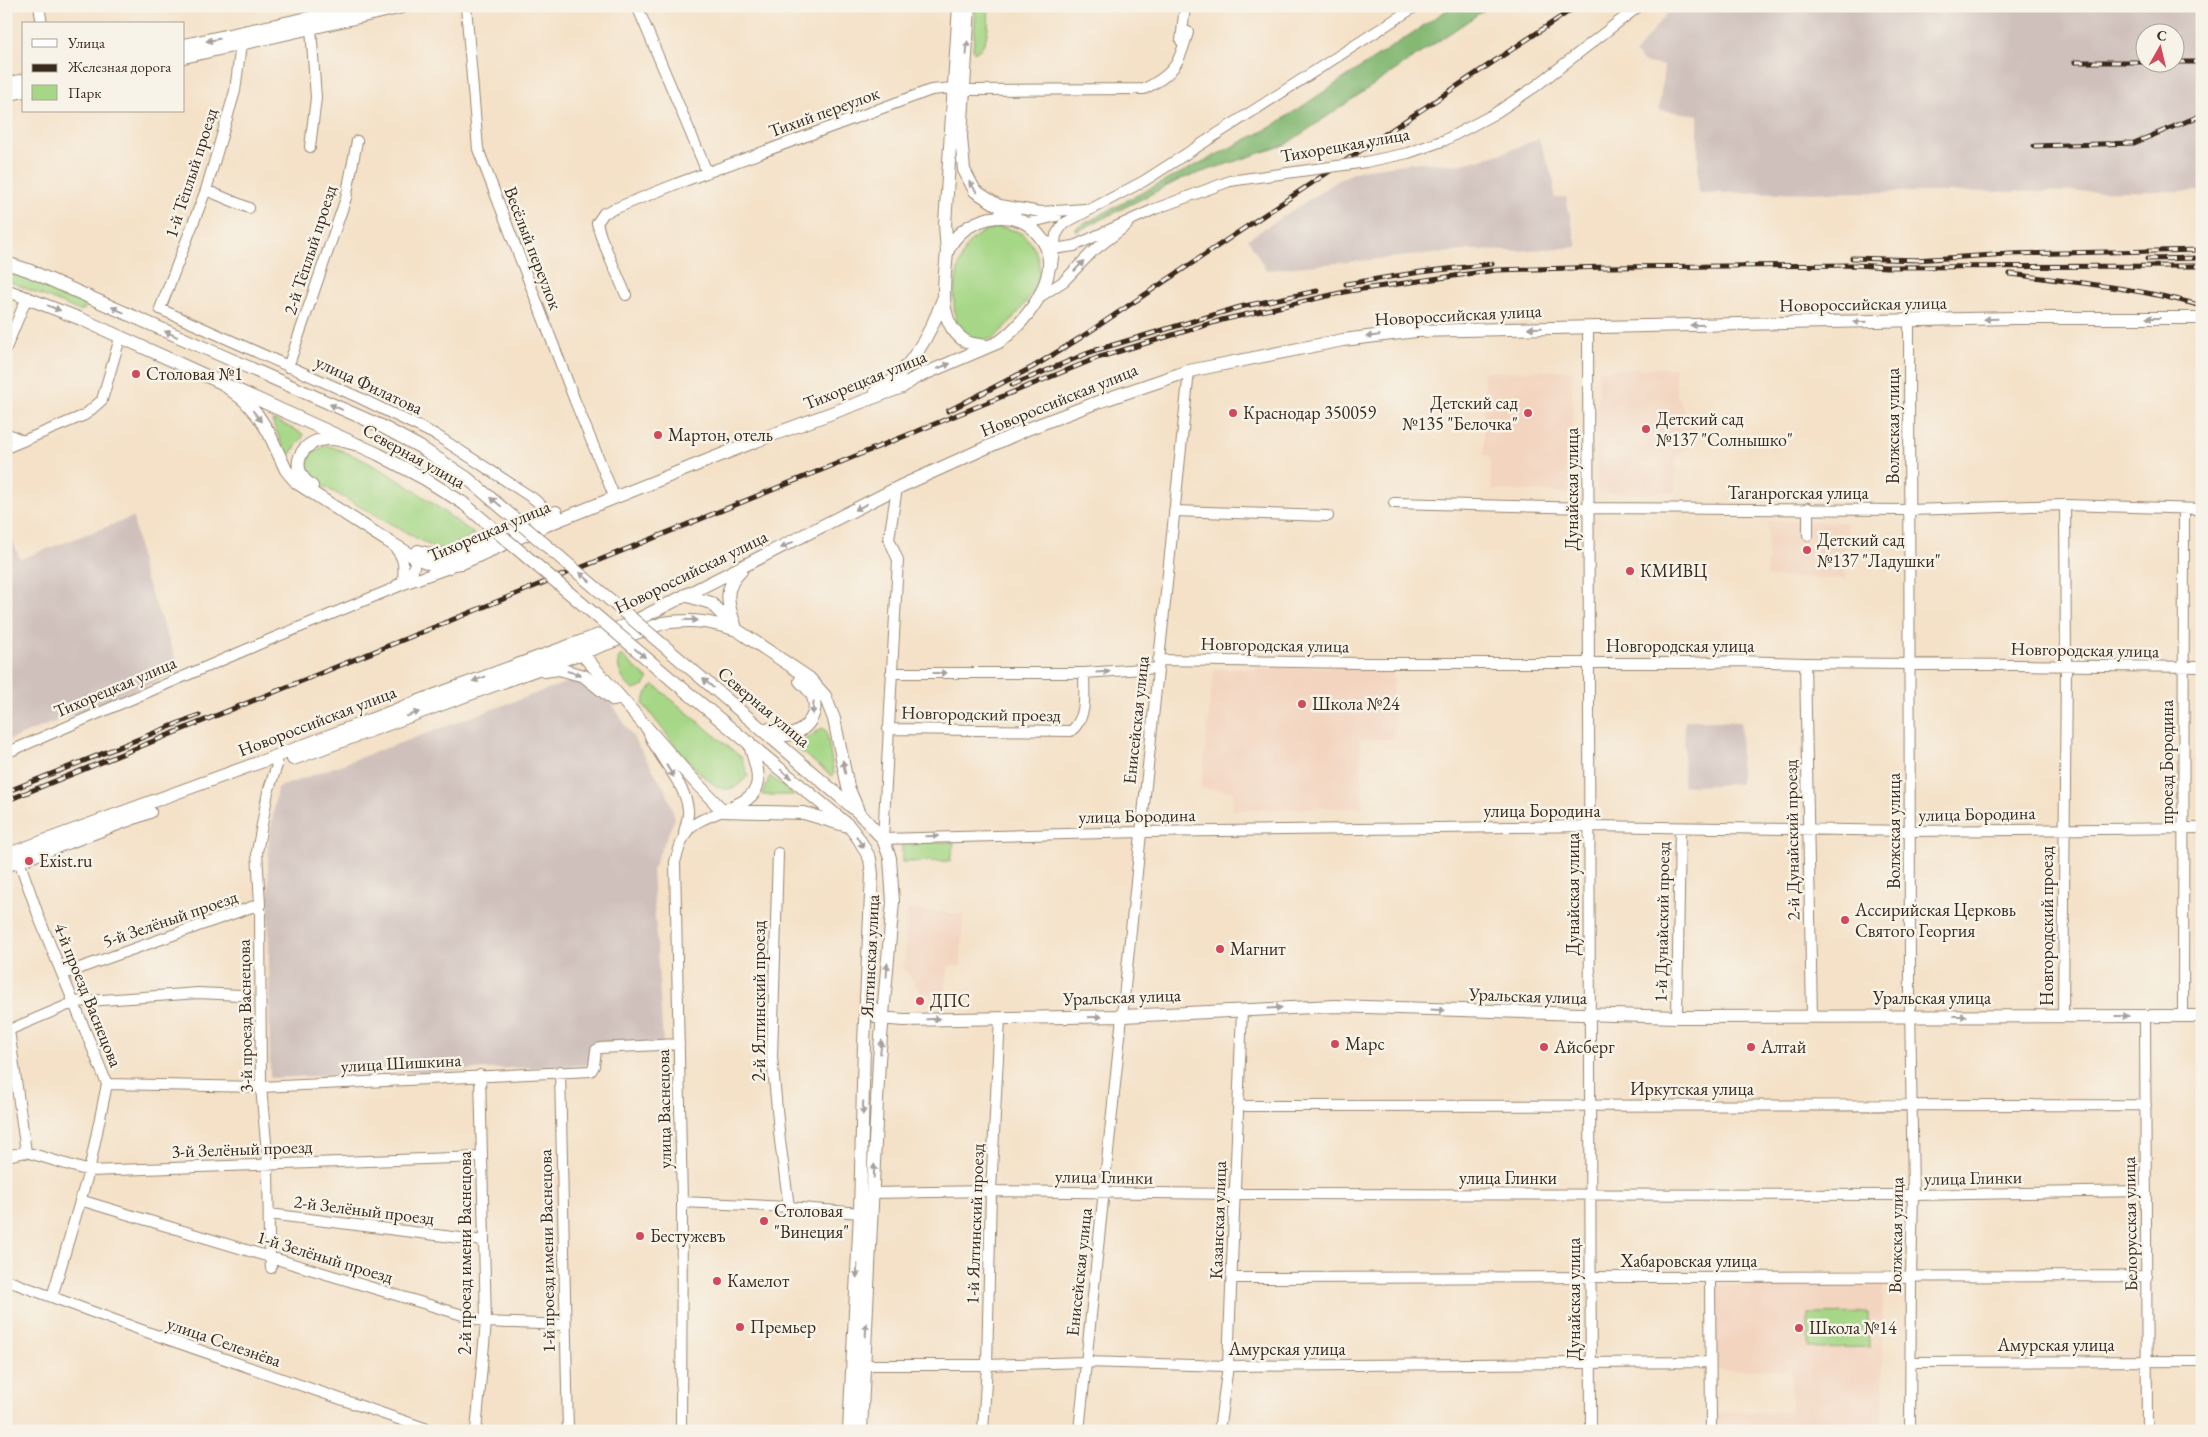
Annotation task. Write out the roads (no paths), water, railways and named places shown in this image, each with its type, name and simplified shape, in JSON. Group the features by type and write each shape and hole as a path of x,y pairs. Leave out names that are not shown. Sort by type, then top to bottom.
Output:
{"main road":[{"path":"185,45 363,6"},
{"path":"185,56 407,6"},
{"path":"959,6 959,89 961,156 964,170 975,192 989,202 1028,223 1042,238 1048,254 1046,283 1041,296 1010,334 987,346 970,343 958,334 950,321 943,298 947,253 945,224 959,89 969,6"},
{"path":"6,84 22,80"},
{"path":"6,95 22,91"},
{"path":"947,253 960,235 975,223 1002,217 1028,223"},
{"name":"Северная улица","path":"6,261 381,426 420,447 468,478 756,723 859,813 883,839"},
{"name":"Северная улица","path":"6,290 27,297 360,446 425,479 463,503 849,826 870,859"},
{"name":"Тихорецкая улица","path":"450,556 551,514 883,388 910,361 925,339 937,316 943,298"},
{"name":"Новороссийская улица","path":"6,866 14,856 275,761 526,673 665,608 685,595 898,488 1025,430 1189,371 1342,340 1406,332 2022,318 2202,318"},
{"name":"Тихорецкая улица","path":"462,563 566,517 756,441 902,387 914,378 976,353 987,346"},
{"path":"222,383 244,401 258,416 268,431 286,470 298,483 386,540 417,554 440,557 450,556"},
{"path":"360,446 330,438 315,441 304,449 298,459 299,471 306,482 434,566 462,563"},
{"path":"737,630 729,607 729,587 731,580 749,564"},
{"name":"Северная улица","path":"685,595 711,603 737,630 809,678 825,696 834,719 848,787 859,813"},
{"name":"Северная улица","path":"627,635 664,623 683,620 704,620 737,630"},
{"name":"Новороссийская улица","path":"275,761 427,698 627,635"},
{"path":"756,723 782,735 796,734 805,727 813,716 814,698 808,688 762,647"},
{"path":"578,649 723,811 804,813 849,826"},
{"path":"526,673 560,669 573,671 584,676 610,698 628,706"},
{"name":"Северная улица","path":"723,811 755,793 758,786 755,760 749,742"},
{"name":"Ялтинская улица","path":"861,1431 879,1060 893,902 890,858 883,839"},
{"name":"Ялтинская улица","path":"849,1431 860,1213 866,996 872,892 870,859"},
{"path":"866,996 874,1013 878,1018 884,1019"},
{"name":"Уральская улица","path":"884,1019 1123,1016 1335,1006 1590,1016 2202,1016"}],"street":[{"path":"39,6 42,22"},
{"name":"Весёлый переулок","path":"466,6 478,150 575,402 612,491"},
{"path":"637,6 707,172"},
{"path":"1180,59 1185,6"},
{"path":"1046,283 1052,267 1056,235 1063,224 1144,181 1416,6"},
{"name":"Тихорецкая улица","path":"1054,246 1060,248 1074,246 1140,216 1230,181 1366,162 1408,154 1445,140 1494,114 1536,86 1639,6"},
{"path":"310,147 316,98 311,28"},
{"path":"1180,59 1188,32"},
{"name":"1-й Тёплый проезд","path":"160,309 206,190 235,90 241,44"},
{"name":"Тихий переулок","path":"626,296 597,223 604,213 707,172 931,90 1144,90 1164,80 1180,59"},
{"name":"2-й Тёплый проезд","path":"288,367 346,198 357,142"},
{"path":"206,190 249,208"},
{"path":"989,202 1040,212 1082,210"},
{"path":"1028,223 1096,207"},
{"name":"Тихорецкая улица","path":"1041,296 1064,281 1092,252 1140,216"},
{"path":"1042,238 1054,246"},
{"path":"6,348 27,297"},
{"name":"улица Филатова","path":"160,309 360,398 436,435 534,499 551,514"},
{"name":"Волжская улица","path":"1908,321 1913,1195 1910,1431"},
{"name":"Дунайская улица","path":"1588,327 1591,1431"},
{"path":"6,448 85,415 102,400 120,338"},
{"name":"Енисейская улица","path":"1079,1431 1189,371"},
{"path":"6,433 24,442"},
{"name":"Ялтинская улица","path":"883,839 898,560 890,539 893,507 898,488"},
{"name":"Таганрогская улица","path":"1394,503 1589,508 1910,510 2065,505 2202,509"},
{"name":"Новгородский проезд","path":"2064,1016 2065,505"},
{"path":"1808,508 1808,535"},
{"name":"проезд Бородина","path":"2183,1016 2184,509"},
{"path":"1174,511 1328,516"},
{"path":"386,540 401,554 405,564 406,581"},
{"path":"406,581 417,554"},
{"path":"406,581 450,556"},
{"name":"Тихорецкая улица","path":"6,753 264,642 384,593 406,581 462,563"},
{"name":"Новгородская улица","path":"891,673 1084,673 1158,664 1689,663 1736,661 1805,664 2202,667"},
{"name":"2-й Дунайский проезд","path":"1805,664 1812,1016"},
{"name":"Новгородский проезд","path":"888,729 1071,731 1079,724 1084,712 1084,673"},
{"path":"647,728 653,744 686,798 689,812 682,838"},
{"name":"3-й проезд Васнецова","path":"271,1268 269,1257 268,1164 261,1087 258,852 275,761"},
{"name":"улица Васнецова","path":"681,1431 682,1202 675,862 682,838 694,823 723,811"},
{"name":"улица Бородина","path":"883,839 930,836 1141,832 1590,826 1910,831 2202,828"},
{"name":"1-й Дунайский проезд","path":"1677,1017 1680,828"},
{"name":"2-й Ялтинский проезд","path":"778,853 772,1056 780,1141 789,1207"},
{"name":"4-й проезд Васнецова","path":"14,856 107,1084 88,1171 52,1297"},
{"name":"5-й Зелёный проезд","path":"63,974 260,904"},
{"path":"26,1152 8,1029 75,1002 198,993 240,995"},
{"name":"Казанская улица","path":"1220,1431 1228,1366 1242,1010"},
{"name":"Белорусская улица","path":"2145,1016 2146,1105 2144,1191 2147,1276 2147,1431"},
{"name":"1-й Ялтинский проезд","path":"982,1431 987,1365 991,1191 1000,1018"},
{"name":"улица Шишкина","path":"107,1084 261,1087 591,1070 594,1066 596,1050 600,1048 680,1044"},
{"name":"1-й проезд имени Васнецова","path":"560,1071 568,1431"},
{"name":"2-й проезд имени Васнецова","path":"476,1431 486,1322 480,1075"},
{"name":"Иркутская улица","path":"1238,1106 2146,1105"},
{"name":"3-й Зелёный проезд","path":"6,1156 26,1152 88,1171 482,1157"},
{"name":"улица Глинки","path":"872,1193 991,1191 1236,1194 1913,1195 2144,1191"},
{"name":"1-й Зелёный проезд","path":"80,1200 486,1322 565,1325"},
{"path":"682,1202 789,1207 860,1213"},
{"name":"2-й Зелёный проезд","path":"269,1214 484,1241"},
{"name":"Хабаровская улица","path":"1232,1278 2147,1276"},
{"path":"1710,1278 1709,1362 1711,1431"},
{"name":"улица Селезнёва","path":"6,1280 433,1431"},
{"name":"Амурская улица","path":"1911,1362 2202,1361"},
{"name":"Амурская улица","path":"864,1365 987,1365 1085,1362 1228,1366 1709,1362"}],"railway":[{"path":"948,411 1033,367 1080,338 1577,6"},
{"path":"2075,62 2136,62"},
{"path":"2186,62 2202,62"},
{"path":"2034,146 2134,143 2202,115"},
{"path":"1915,260 2009,254 2202,250"},
{"path":"1852,258 1920,260"},
{"path":"2147,259 2202,258"},
{"path":"1346,284 1421,272 1492,264"},
{"path":"6,801 1097,358 1222,320 1349,291 1496,270 1856,265 1886,267 2202,266"},
{"path":"2010,274 2131,290 2202,306"},
{"path":"1012,385 1093,351 1240,307 1317,291"},
{"path":"6,792 199,715"}],"place":[{"name":"Столовая №1","path":"136,374"},
{"name":"Краснодар 350059","path":"1233,413"},
{"name":"Детский сад №135 \"Белочка\"","path":"1528,413"},
{"name":"Детский сад №137 \"Солнышко\"","path":"1646,429"},
{"name":"Мартон, отель","path":"658,435"},
{"name":"Детский сад №137 \"Ладушки\"","path":"1807,550"},
{"name":"КМИВЦ","path":"1630,571"},
{"name":"Школа №24","path":"1302,704"},
{"name":"Exist.ru","path":"29,861"},
{"name":"Ассирийская Церковь Святого Георгия","path":"1845,920"},
{"name":"Магнит","path":"1220,949"},
{"name":"ДПС","path":"920,1001"},
{"name":"Марс","path":"1335,1044"},
{"name":"Айсберг","path":"1544,1047"},
{"name":"Алтай","path":"1751,1047"},
{"name":"Столовая \"Винеция\"","path":"764,1221"},
{"name":"Бестужевъ","path":"640,1236"},
{"name":"Камелот","path":"717,1281"},
{"name":"Премьер","path":"740,1327"},
{"name":"Школа №14","path":"1799,1328"}]}
